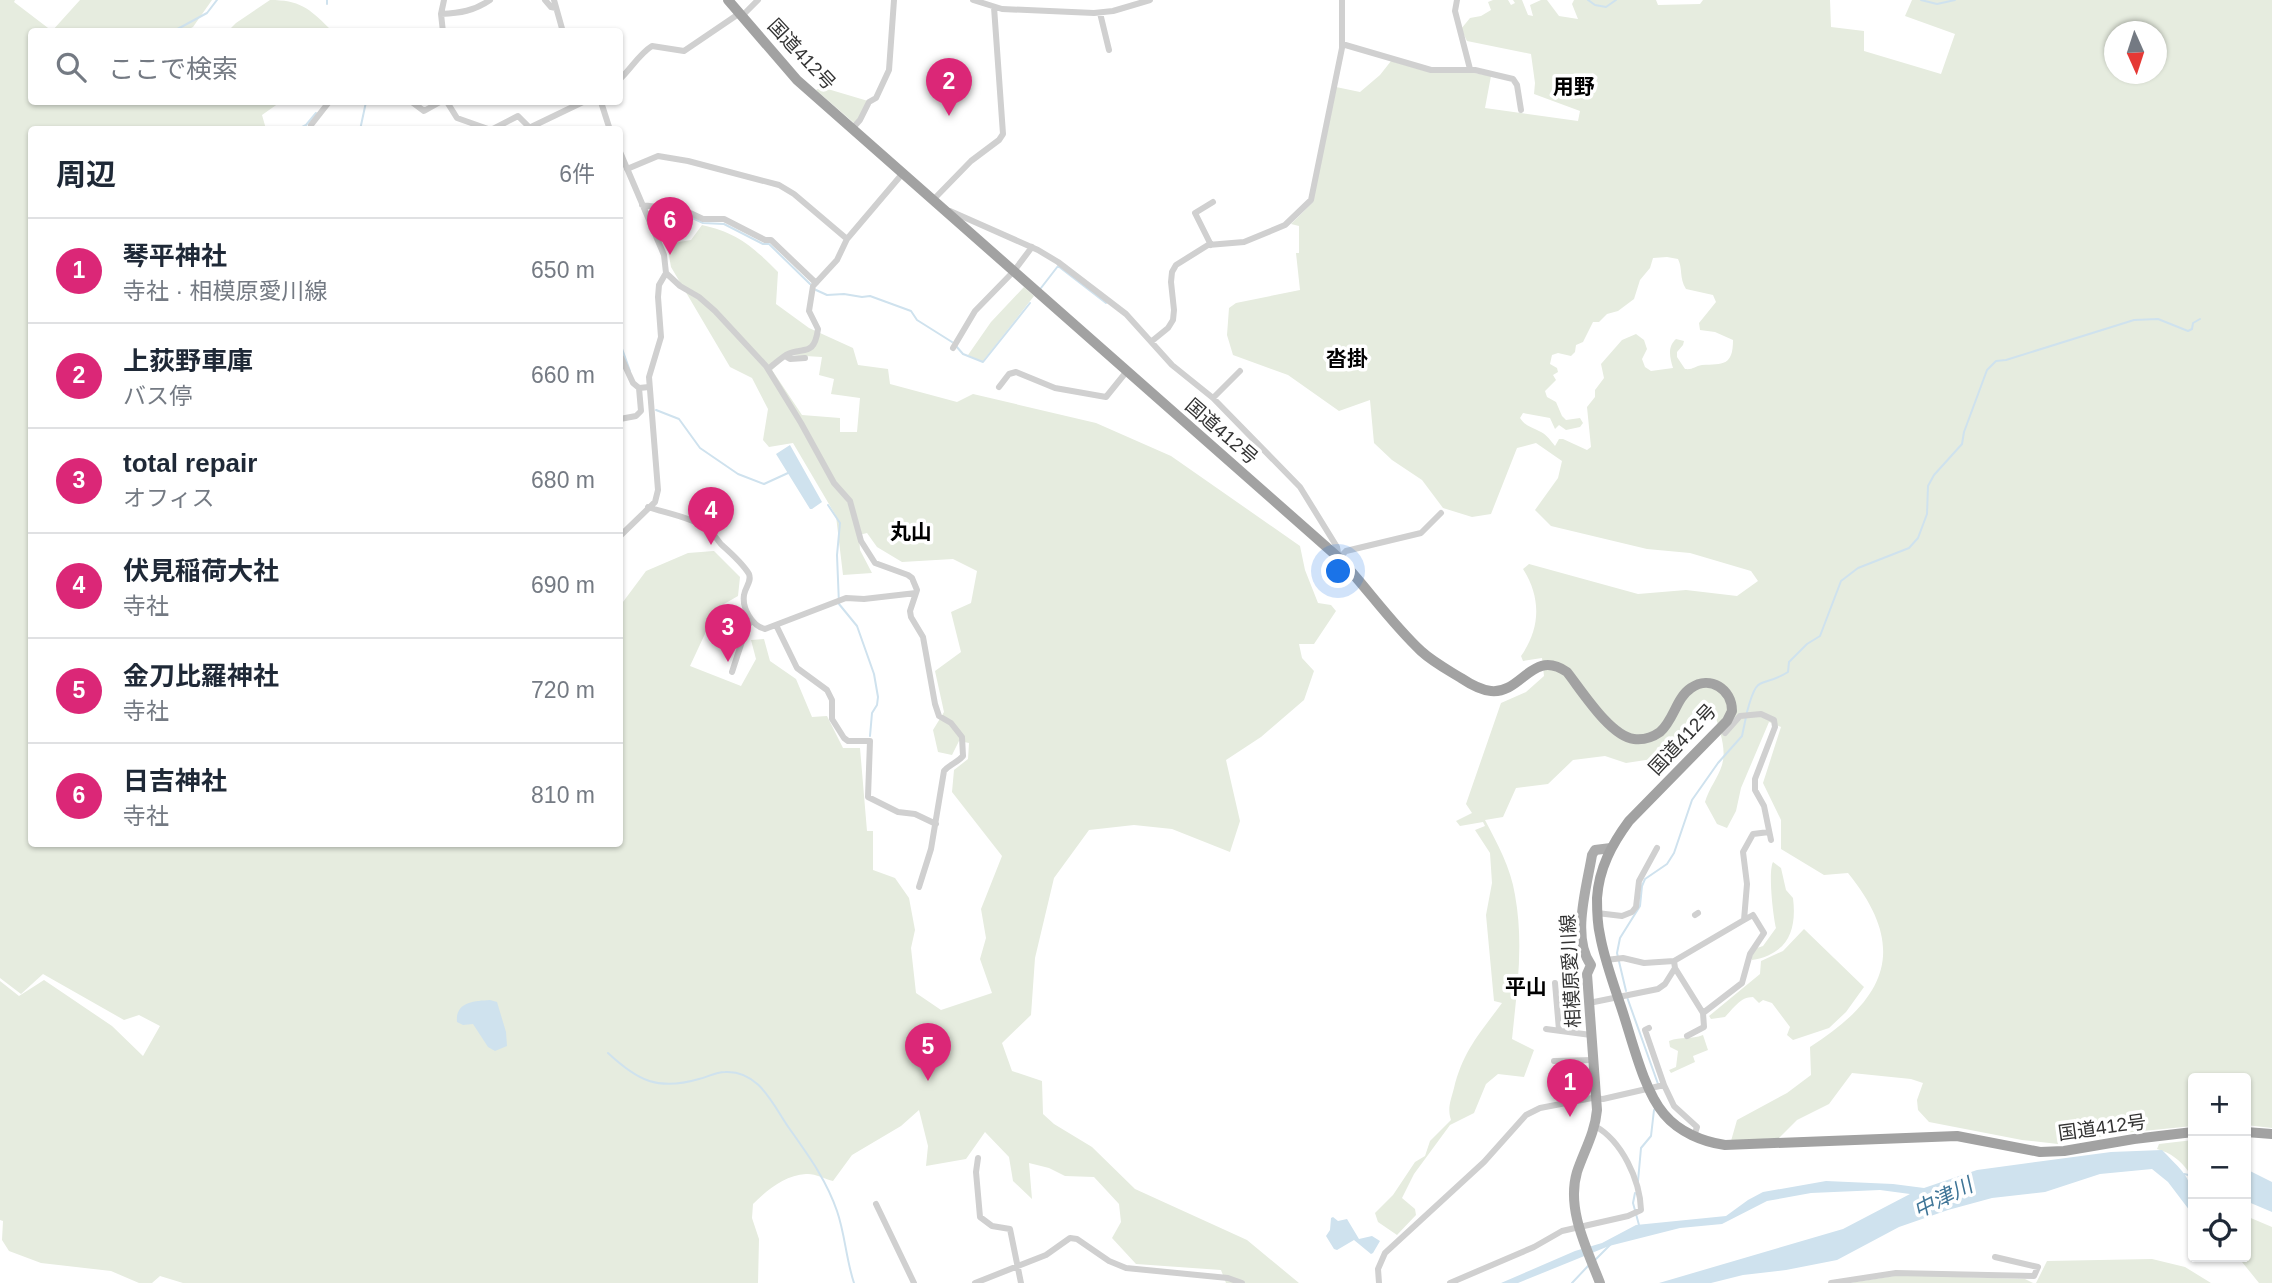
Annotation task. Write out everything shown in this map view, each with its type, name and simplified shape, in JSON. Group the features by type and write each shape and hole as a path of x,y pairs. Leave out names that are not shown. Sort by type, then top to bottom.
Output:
{"highway":[{"name":"国道412号","path":"729,0 792,74 852,129 1339,558 1422,652 1483,690 1493,692 1507,689 1538,666 1560,667 1618,733 1625,737 1642,739 1654,736 1667,725 1687,691 1698,685 1710,683 1724,689 1731,701 1732,711 1726,728 1629,821 1611,848 1601,875 1597,913 1644,1075 1658,1106 1666,1116 1694,1136 1712,1143 1744,1146 1865,1138 1957,1136 2040,1152 2064,1151 2188,1133"},
{"path":"2251,1132 2272,1134"}],"main road":[{"name":"相模原愛川線","path":"1600,1283 1579,1227 1574,1202 1575,1181 1595,1126 1597,1098 1587,974 1591,965 1583,951 1581,924 1592,855 1595,850 1611,848"},
{"path":"1591,965 1610,959"}],"street":[{"path":"443,28 444,0"},
{"path":"444,14 477,9 490,0"},
{"path":"545,0 551,7 556,8"},
{"path":"554,0 562,28"},
{"path":"623,76 652,46 684,51 758,0"},
{"path":"852,129 869,102 876,98 889,70 894,0"},
{"path":"973,0 994,7 1100,13 1150,0"},
{"path":"1152,341 1168,328 1174,316 1171,282 1175,266 1210,245 1239,243 1271,231 1288,222 1311,200 1342,44 1342,0"},
{"path":"1455,1 1457,20 1470,69"},
{"path":"933,200 971,161 1003,134 994,7"},
{"path":"1100,13 1109,50"},
{"path":"1342,44 1431,70 1470,69 1513,79 1517,85 1521,110"},
{"path":"311,126 327,105"},
{"path":"416,105 424,111 435,105"},
{"path":"449,105 457,118 482,126"},
{"path":"536,126 577,105"},
{"path":"602,105 609,126"},
{"path":"498,126 518,116 530,126"},
{"path":"627,169 658,156 688,161 779,185 794,194 848,239"},
{"path":"623,159 664,255 666,273 658,289 661,337 659,349 644,388 641,411 637,415 623,418"},
{"path":"768,369 785,356 807,351 812,347 817,335 817,324 808,307 816,284 837,260 848,239 903,173"},
{"path":"1210,245 1195,213 1213,202"},
{"path":"642,205 686,211 703,219 723,219 765,240 771,240 816,284"},
{"path":"944,210 959,214 990,231 1032,247 1058,262 1133,320 1172,365 1213,398 1300,487 1336,547 1339,558 1346,551 1421,533 1441,513"},
{"path":"954,346 975,311 1014,271 1032,247"},
{"path":"666,273 715,312 768,369 802,423 834,483 850,501 861,541 874,563 912,578 916,593 910,611 911,617 923,637 935,704 939,716 951,723 962,737 963,756 944,771 936,824 919,887"},
{"path":"785,356 790,359 805,358"},
{"path":"623,361 633,383 644,388 652,406 658,491 655,502 623,533"},
{"path":"999,387 1009,374 1016,372 1055,388 1106,397 1127,371"},
{"path":"1213,398 1240,371"},
{"path":"648,507 696,523 712,533 733,555 749,575 750,581 744,596 752,621 763,628 846,598 864,599 916,593"},
{"path":"732,672 752,621"},
{"path":"776,625 797,668 827,691 832,700 832,719 844,738 848,741 870,741 868,797 898,812 915,814 936,824"},
{"path":"734,638 743,641"},
{"path":"1726,728 1740,716 1766,715 1774,723 1755,779 1755,790 1765,806 1771,840"},
{"path":"1744,920 1747,884 1743,852 1753,834 1769,832"},
{"path":"1633,912 1639,881 1657,848"},
{"path":"1639,881 1647,884"},
{"path":"1597,913 1622,916 1642,912"},
{"path":"1610,959 1674,964 1753,915 1764,933 1750,954 1742,983 1703,1013"},
{"path":"1589,1003 1662,987 1670,979 1674,964"},
{"path":"1674,964 1703,1013 1704,1027 1687,1036"},
{"path":"1555,983 1559,1030"},
{"path":"1648,1028 1645,1030 1661,1086 1674,1106 1697,1128 1694,1136"},
{"path":"1546,1029 1591,1035"},
{"path":"1554,1062 1563,1058 1594,1060"},
{"path":"1379,1283 1378,1269 1385,1253 1484,1162 1519,1121 1540,1108 1603,1099 1661,1086"},
{"path":"1450,1283 1534,1247 1562,1231 1640,1211 1642,1208 1638,1193 1621,1151 1606,1132 1595,1126"},
{"path":"978,1158 980,1217 992,1226 1010,1229 1021,1283"},
{"path":"876,1204 914,1283"},
{"path":"975,1283 1046,1255 1070,1238 1077,1239 1109,1261 1126,1268 1228,1278 1242,1283"},
{"path":"1832,1283 1896,1273 2034,1276 2038,1267 1995,1257"}],"shaded area":[{"path":"0,0 15,0 14,2 48,28 28,28 28,105 276,105 262,115 265,126 28,126 28,847 623,847 623,602 646,571 688,553 714,551 740,577 738,596 717,608 690,666 741,686 756,659 751,640 764,639 770,661 796,679 812,717 827,716 843,748 860,748 867,831 873,831 873,870 895,878 909,898 915,930 911,948 916,993 941,1010 992,993 980,959 986,938 981,909 1002,856 952,792 954,770 968,759 969,743 959,741 952,755 938,752 933,730 944,712 935,671 961,652 951,612 971,603 977,571 953,559 902,562 877,547 867,533 859,535 860,550 872,573 843,575 836,516 793,443 769,447 763,440 768,409 752,378 730,367 671,267 667,244 691,240 702,225 726,232 752,248 778,272 776,304 809,328 853,348 858,365 888,369 890,384 957,402 973,394 1096,423 1171,456 1300,546 1305,570 1318,603 1331,605 1336,611 1314,644 1299,644 1302,658 1314,671 1304,700 1261,737 1226,760 1240,821 1230,852 1172,829 1134,825 1089,830 1054,878 1035,958 1031,1015 1002,1043 1012,1071 1042,1081 1043,1114 1054,1124 1092,1147 1135,1189 1247,1240 1299,1283 1226,1283 1221,1270 1136,1264 1112,1238 1121,1222 1119,1204 1094,1177 1065,1176 1029,1163 1032,1199 1013,1181 1009,1157 985,1132 966,1159 926,1166 928,1146 919,1110 901,1126 852,1155 833,1181 812,1174 791,1177 776,1184 753,1204 752,1218 759,1239 758,1283 183,1283 160,1276 152,1283 139,1283 111,1271 41,1263 9,1251 2,1240 0,981 19,996 44,980 112,1026 143,1056 160,1026 139,1015 124,1020 43,974 21,994 0,978","holes":["789,355 822,357 819,375 834,379 831,394 860,398 857,432 840,432 840,418 802,415 772,370"]},
{"path":"80,0 212,0 193,27 55,28"},
{"path":"270,0 303,6 329,28 231,28"},
{"path":"1493,0 1508,0 1511,5 1515,3 1513,0 1522,0 1528,15 1533,16 1530,5 1547,0 1559,16 1578,19 1572,4 1574,0 1656,0 1658,5 1700,4 1703,0 1830,0 1831,27 1864,31 1864,51 1941,74 1955,34 1905,16 1912,0 2272,0 2272,1128 2251,1126 2251,1073 2188,1073 2188,1126 2123,1133 2058,1144 2022,1140 1929,1122 1918,1110 1917,1100 1923,1083 1911,1079 1852,1073 1829,1104 1797,1120 1779,1138 1731,1141 1737,1120 1787,1093 1811,1075 1810,1047 1857,1010 1872,990 1881,970 1883,948 1879,925 1867,900 1848,873 1824,875 1781,849 1781,820 1763,783 1781,727 1769,722 1741,788 1736,811 1727,828 1717,824 1705,802 1722,765 1723,746 1715,714 1705,707 1691,715 1675,741 1659,758 1626,763 1605,756 1573,760 1548,784 1516,788 1503,817 1485,820 1510,875 1518,913 1519,967 1512,1039 1534,1050 1524,1077 1498,1074 1486,1084 1474,1113 1450,1125 1414,1174 1402,1198 1415,1209 1416,1215 1397,1235 1378,1222 1375,1213 1393,1195 1415,1162 1425,1156 1430,1141 1451,1120 1450,1104 1462,1063 1502,1003 1494,1001 1486,915 1492,883 1490,853 1475,830 1485,826 1483,822 1460,826 1456,821 1472,813 1466,804 1501,703 1526,692 1544,676 1542,658 1523,661 1521,656 1532,635 1536,613 1533,590 1523,569 1529,564 1638,594 1686,590 1737,596 1758,581 1751,571 1690,553 1647,549 1551,526 1535,510 1558,478 1562,461 1536,443 1517,448 1491,514 1472,517 1443,508 1422,480 1392,460 1374,443 1370,400 1339,411 1288,375 1233,355 1227,335 1229,308 1236,303 1300,290 1296,253 1299,253 1299,226 1291,224 1313,202 1336,87 1360,92 1380,75 1391,61 1429,72 1469,72 1491,76 1485,108 1578,121 1580,111 1534,94 1531,54 1467,41 1461,29 1470,18 1491,10 1488,2","holes":["1653,258 1678,259 1686,289 1713,295 1716,302 1699,323 1700,330 1715,332 1733,340 1729,359 1721,364 1685,369 1677,357 1684,341 1676,339 1670,349 1673,368 1651,371 1645,367 1642,359 1647,349 1644,340 1636,334 1622,340 1601,364 1604,378 1587,407 1591,447 1587,450 1563,439 1559,439 1555,446 1545,435 1527,425 1520,418 1523,413 1550,418 1555,429 1559,425 1566,430 1580,427 1583,423 1580,418 1566,420 1556,402 1547,397 1545,391 1556,380 1553,375 1558,372 1557,368 1550,364 1552,355 1558,353 1571,356 1576,345 1583,342 1593,322 1599,322 1607,314 1618,311 1634,299 1640,280 1650,268"]},
{"path":"821,87 868,101 859,120 854,123 816,90"},
{"path":"1024,287 1034,296 983,361 968,355 991,322"},
{"path":"1773,862 1781,868 1786,890 1793,898 1791,930 1782,946 1764,957 1752,960 1754,949 1763,946 1776,928 1771,884"},
{"path":"1804,929 1864,987 1846,1012 1829,1028 1793,1040 1787,1035 1790,1027 1772,1003 1763,1000 1759,1003 1753,997 1741,1001 1725,1017 1711,1019 1709,1016 1760,974 1761,961 1783,951"},
{"path":"1703,1035 1708,1050 1693,1056 1695,1062 1671,1073 1669,1070 1676,1067 1678,1051 1670,1047 1669,1041"},
{"path":"2188,1141 2188,1171 2175,1157 2157,1149 2159,1144"},
{"path":"2251,1218 2272,1227 2272,1283 2259,1283 2242,1262 2251,1262"},
{"path":"2152,1259 2185,1267 2211,1283 2036,1283 2047,1261"},
{"path":"1901,1275 2025,1279 2033,1283 1849,1283"}],"water":[{"path":"790,445 822,502 812,509 776,454"},
{"path":"472,1002 497,1002 506,1032 507,1046 495,1051 488,1047 473,1024 463,1025 457,1022 457,1015 462,1007"},
{"name":"中津川","path":"2162,1150 2187,1178 2188,1208 2168,1182 2152,1169 2100,1174 2045,1192 1992,1198 1948,1210 1899,1227 1837,1260 1743,1275 1711,1283 1659,1283 1843,1229 1910,1194 1880,1190 1811,1193 1767,1201 1722,1224 1680,1228 1609,1246 1518,1283 1501,1283 1575,1251 1602,1243 1636,1225 1726,1216 1763,1192 1826,1181 1924,1188 1977,1170 2111,1152"},
{"path":"2251,1172 2272,1182 2272,1212 2251,1203"},
{"path":"1333,1217 1338,1221 1347,1219 1359,1239 1372,1236 1380,1241 1373,1253 1354,1240 1337,1250 1334,1249 1326,1236"}],"waterway":[{"path":"179,28 207,13 217,0"},
{"path":"1588,0 1595,5 1606,7 1616,0"},
{"path":"1921,0 1937,4 1955,0"},
{"path":"361,126 365,105"},
{"path":"304,126 316,113"},
{"path":"675,214 686,215 703,223 724,224 763,244 769,244 810,284"},
{"path":"1041,288 1058,266 1106,303"},
{"path":"816,290 827,295 870,296 911,311 917,320 952,342"},
{"path":"956,346 963,354 983,362 1030,303"},
{"path":"1747,712 1757,686 1788,672 1789,662 1807,644 1820,636 1841,581 1858,568 1909,548 1918,538 1927,514 1928,486 1934,475 1962,444 1987,370 1996,361 2134,320 2158,319 2188,331 2192,329 2193,323 2200,319"},
{"path":"623,351 630,371"},
{"path":"656,410 679,419 700,448 738,474 764,484 788,473"},
{"path":"828,505 840,523 837,555 839,604 857,626 874,674 878,697 872,713 870,736"},
{"path":"1626,991 1617,953 1620,938 1640,906 1645,879 1667,864 1674,853 1692,800 1718,763 1742,736 1746,717"},
{"path":"1627,997 1658,1084"},
{"path":"608,1053 629,1071 649,1081 672,1084 725,1072 737,1073 756,1083 771,1100 828,1188 840,1220 854,1283"},
{"path":"1638,1181 1641,1148 1651,1136 1654,1110"},
{"path":"2184,1174 2188,1175"},
{"path":"1635,1193 1633,1203 1639,1225"},
{"path":"1595,1260 1611,1244"},
{"path":"1572,1283 1588,1266"}],"place":[{"name":"上荻野車庫","path":"949,116"},
{"name":"日吉神社","path":"670,255"},
{"name":"伏見稲荷大社","path":"711,545"},
{"name":"total repair","path":"728,662"},
{"name":"金刀比羅神社","path":"928,1081"},
{"name":"琴平神社","path":"1570,1117"}],"district":[{"name":"用野","path":"1574,87"},
{"name":"沓掛","path":"1347,359"},
{"name":"丸山","path":"911,532"},
{"name":"平山","path":"1526,987"}]}
